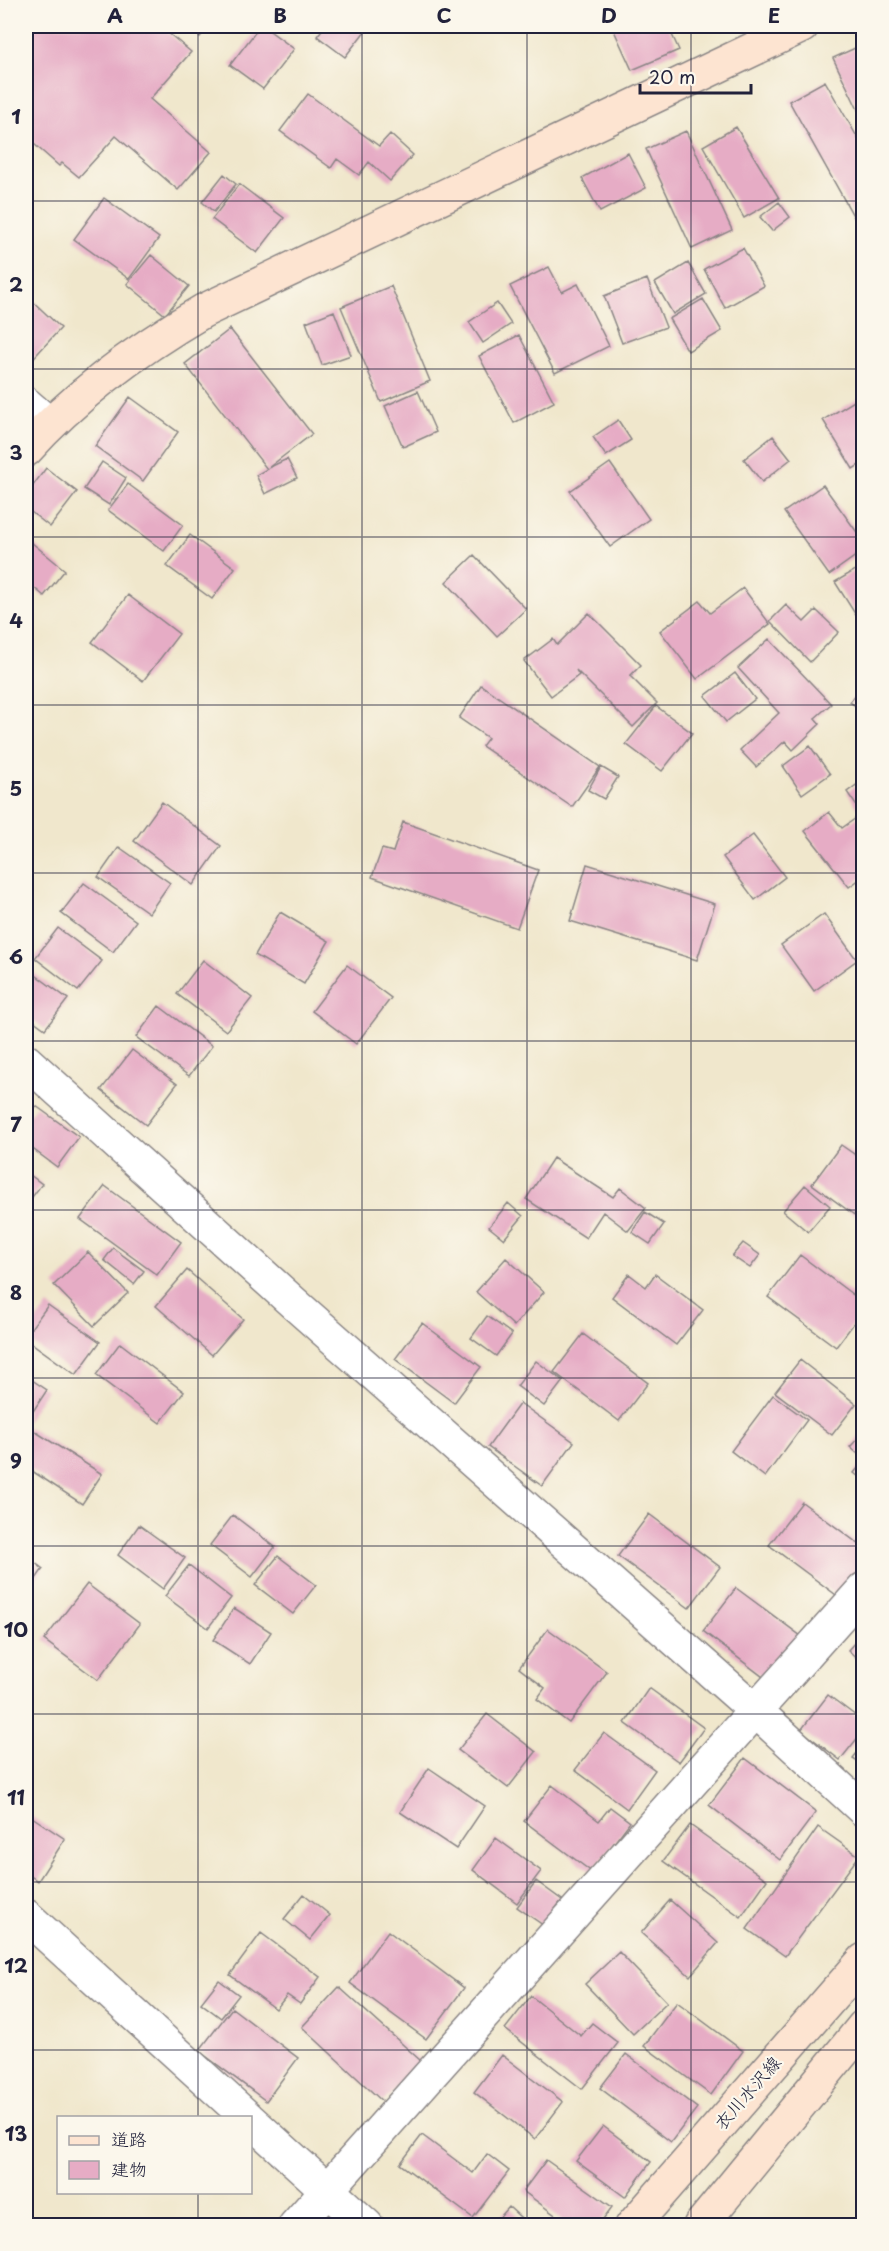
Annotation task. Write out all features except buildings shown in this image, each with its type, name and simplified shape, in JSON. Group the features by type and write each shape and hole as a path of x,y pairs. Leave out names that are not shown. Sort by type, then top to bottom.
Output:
{"street":[{"path":"26,450 37,414 203,311 372,232 785,29"},
{"path":"26,1061 297,1306 756,1710 864,1810"},
{"path":"295,2226 864,1589"},
{"path":"26,1916 246,2116"},
{"name":"衣川水沢線","path":"632,2226 864,1960"},
{"path":"700,2226 864,2026"},
{"path":"252,2122 367,2226"}]}
